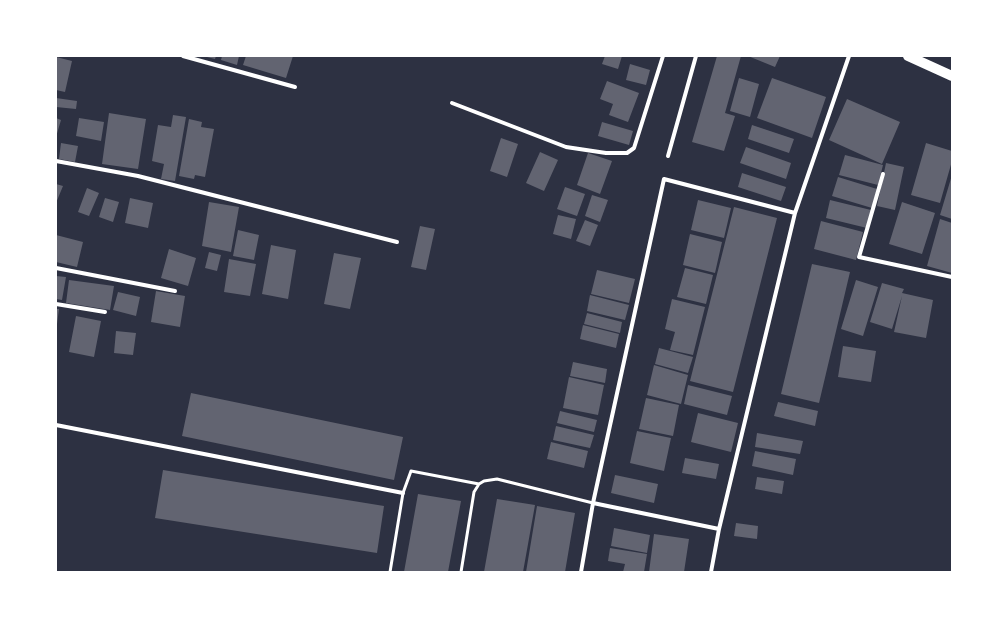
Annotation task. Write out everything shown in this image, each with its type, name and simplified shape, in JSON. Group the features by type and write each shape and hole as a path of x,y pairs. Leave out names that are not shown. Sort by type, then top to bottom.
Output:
{"main road":[{"path":"908,56 952,76"}],"street":[{"path":"183,56 295,87"},
{"path":"452,103 566,147 606,153 627,153 634,148 663,56"},
{"path":"668,156 696,56"},
{"path":"711,572 719,529 795,213 849,56"},
{"path":"56,161 138,176 397,242"},
{"path":"883,174 859,257 952,277"},
{"path":"581,572 593,503 664,179 795,213"},
{"path":"56,268 175,291"},
{"path":"56,304 105,312"},
{"path":"56,425 403,494"},
{"path":"593,503 719,529"}],"lane":[{"path":"390,572 403,494 411,471 479,484"},
{"path":"461,572 474,492 479,484 484,481 497,479 593,503"}],"building":[{"path":"203,56 216,56 215,59"},
{"path":"222,56 239,56 237,65 221,60"},
{"path":"246,56 293,56 286,78 243,65"},
{"path":"605,56 622,56 618,69 602,64"},
{"path":"717,56 741,56 725,113 735,116 724,151 692,142"},
{"path":"748,56 780,56 775,67"},
{"path":"56,57 72,61 65,92 56,90"},
{"path":"630,64 650,70 646,85 626,80"},
{"path":"739,78 759,84 750,117 730,111"},
{"path":"772,78 826,97 812,138 757,118"},
{"path":"607,81 639,93 628,122 609,115 613,104 600,99"},
{"path":"56,98 77,101 76,109 56,107"},
{"path":"847,99 900,122 882,164 829,140"},
{"path":"109,113 146,119 138,169 102,164"},
{"path":"173,115 186,117 175,181 161,179 164,164 152,161 158,125 171,127"},
{"path":"56,118 61,120 56,137"},
{"path":"79,118 104,122 101,141 76,136"},
{"path":"189,119 202,122 201,127 214,129 205,177 195,175 194,179 179,176"},
{"path":"602,122 633,131 629,145 598,136"},
{"path":"752,125 794,139 789,153 748,139"},
{"path":"501,138 518,144 507,177 490,171"},
{"path":"61,143 78,146 75,162 59,159"},
{"path":"926,143 952,151 952,161 940,203 911,195"},
{"path":"746,147 791,163 786,179 740,163"},
{"path":"540,152 558,160 544,191 526,183"},
{"path":"588,153 612,161 600,194 577,185"},
{"path":"845,155 883,165 878,185 839,175"},
{"path":"886,163 904,167 895,210 877,206"},
{"path":"742,173 786,187 781,201 738,187"},
{"path":"952,175 952,219 940,215"},
{"path":"838,177 877,189 872,208 832,196"},
{"path":"56,184 63,186 56,203"},
{"path":"565,187 585,194 577,216 557,209"},
{"path":"87,188 99,193 89,216 78,212"},
{"path":"592,195 608,200 600,222 585,216"},
{"path":"105,198 119,202 113,222 99,217"},
{"path":"130,198 153,203 148,228 125,223"},
{"path":"698,200 731,208 724,238 691,230"},
{"path":"830,200 871,210 867,228 826,218"},
{"path":"209,202 239,207 231,252 202,246"},
{"path":"902,202 935,213 922,254 889,244"},
{"path":"734,207 777,218 733,392 690,381"},
{"path":"558,215 576,219 571,239 553,234"},
{"path":"940,219 952,223 952,273 927,266"},
{"path":"585,220 598,225 590,246 576,241"},
{"path":"821,221 863,232 856,260 814,249"},
{"path":"420,226 435,229 426,270 411,267"},
{"path":"238,230 259,235 254,260 233,256"},
{"path":"690,234 722,242 715,273 683,265"},
{"path":"56,235 83,242 77,267 56,262"},
{"path":"271,245 296,250 288,299 262,294"},
{"path":"169,249 196,258 188,286 161,278"},
{"path":"209,252 221,255 217,271 205,268"},
{"path":"334,253 361,258 350,309 324,304"},
{"path":"229,259 256,264 250,296 224,292"},
{"path":"812,264 850,272 819,403 781,394"},
{"path":"685,268 713,275 706,304 677,297"},
{"path":"597,270 635,279 629,303 591,294"},
{"path":"56,276 66,277 62,300 56,299"},
{"path":"69,280 114,286 110,310 66,303"},
{"path":"856,280 878,287 863,336 841,329"},
{"path":"882,283 904,289 902,293 933,300 926,338 894,332 902,296 892,329 870,322"},
{"path":"156,291 185,296 180,327 151,322"},
{"path":"118,292 140,297 136,316 113,310"},
{"path":"590,295 629,305 625,320 587,311"},
{"path":"672,299 705,307 693,355 670,350 675,332 665,329"},
{"path":"56,309 59,309 57,324 56,324"},
{"path":"587,313 622,322 620,333 584,324"},
{"path":"76,316 101,321 94,357 69,352"},
{"path":"583,325 619,334 616,348 580,339"},
{"path":"116,331 136,333 133,355 114,353"},
{"path":"843,346 876,351 871,382 838,377"},
{"path":"659,348 693,357 688,373 655,364"},
{"path":"573,362 607,369 605,383 570,376"},
{"path":"654,365 688,375 681,404 647,395"},
{"path":"569,377 604,385 598,415 563,408"},
{"path":"688,385 732,396 727,415 684,404"},
{"path":"191,393 403,437 394,480 182,436"},
{"path":"646,398 679,405 673,436 639,429"},
{"path":"778,402 818,411 815,426 774,416"},
{"path":"560,411 597,420 594,432 557,423"},
{"path":"698,413 738,423 731,452 691,442"},
{"path":"556,426 594,435 590,448 553,440"},
{"path":"637,431 671,438 664,471 630,463"},
{"path":"757,433 803,441 800,454 755,447"},
{"path":"551,442 588,451 584,468 547,459"},
{"path":"755,451 796,459 793,475 752,466"},
{"path":"685,458 719,464 716,479 682,473"},
{"path":"163,470 384,506 377,553 155,518"},
{"path":"615,475 658,484 654,503 611,493"},
{"path":"757,477 784,481 782,494 755,489"},
{"path":"418,494 461,501 448,572 404,572"},
{"path":"497,499 535,505 523,572 484,572"},
{"path":"537,506 575,513 565,572 526,572"},
{"path":"736,523 758,526 757,539 734,536"},
{"path":"614,528 650,535 647,553 611,546"},
{"path":"654,534 689,539 684,572 649,572"},
{"path":"610,548 647,554 644,572 623,572 625,564 608,561"}]}
